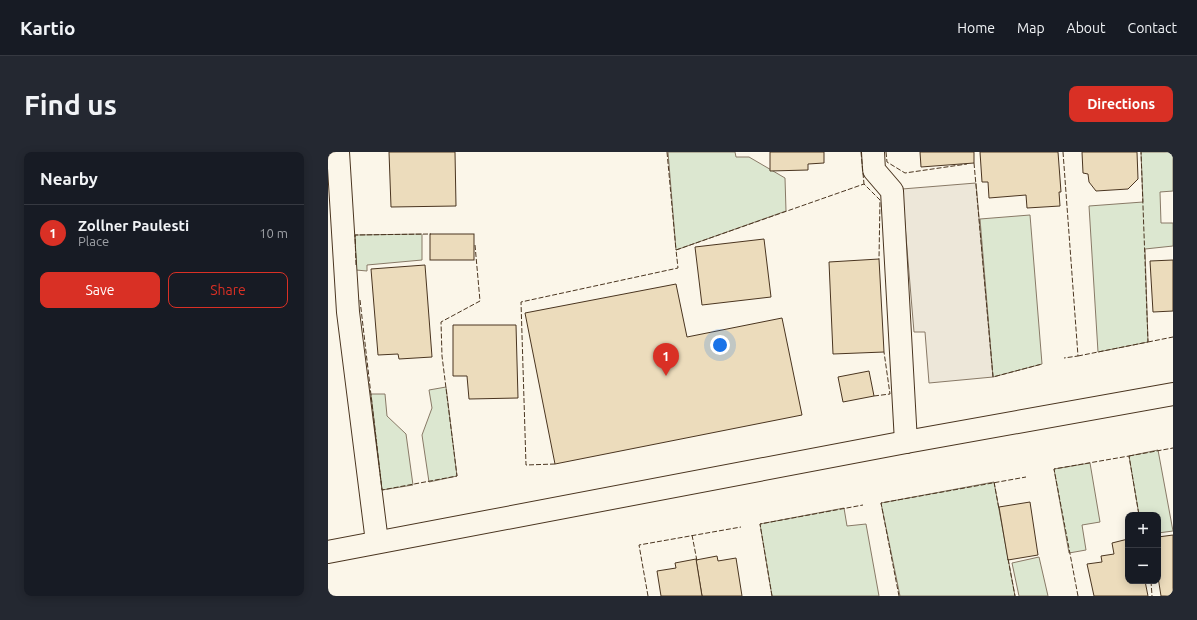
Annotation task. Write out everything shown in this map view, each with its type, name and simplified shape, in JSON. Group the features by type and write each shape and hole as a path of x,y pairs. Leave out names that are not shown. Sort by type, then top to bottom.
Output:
{"main road":[{"path":"338,152 348,312 377,542"},
{"path":"873,152 874,170 892,191 906,442"},
{"path":"328,552 906,442 1173,394"}],"green space":[{"path":"668,152 735,152 736,157 749,157 785,178 786,211 676,250"},
{"path":"1141,152 1173,152 1173,191 1160,192 1161,223 1173,223 1173,246 1145,249 1148,342 1098,352 1089,206 1143,202"},
{"path":"1030,215 1042,364 993,377 980,219"},
{"path":"422,234 422,260 367,265 367,271 356,270 355,235"},
{"path":"446,387 457,476 429,482 422,435 432,408 429,390"},
{"path":"371,394 385,394 387,416 406,434 413,485 382,490"},
{"path":"1158,450 1173,531 1161,533 1161,512 1138,512 1129,456"},
{"path":"1090,463 1100,522 1082,525 1086,550 1069,553 1054,469"},
{"path":"994,482 1015,596 900,596 881,503"},
{"path":"844,508 847,526 866,524 879,596 772,596 760,524"},
{"path":"1039,557 1048,596 1019,596 1012,563"}],"shaded area":[{"path":"976,183 993,377 929,383 925,332 914,332 902,189"}],"building":[{"path":"389,152 455,152 456,206 391,207"},
{"path":"770,152 824,152 824,163 808,164 808,170 770,171"},
{"path":"920,152 974,152 974,163 921,167"},
{"path":"980,152 1058,152 1061,192 1059,192 1060,206 1027,208 1026,195 989,198 988,182 982,182"},
{"path":"1082,152 1137,152 1138,179 1128,189 1096,191 1089,182 1088,174 1083,173"},
{"path":"430,234 474,234 474,260 430,260"},
{"path":"764,239 771,297 702,305 695,247"},
{"path":"879,259 884,352 833,354 829,262"},
{"path":"1173,260 1173,311 1153,312 1150,261"},
{"path":"425,265 432,357 399,359 398,354 378,355 371,269"},
{"path":"676,284 687,337 782,318 802,415 555,464 525,313"},
{"path":"453,325 516,325 518,398 469,399 467,376 453,376"},
{"path":"869,371 874,396 843,402 838,377"},
{"path":"1030,502 1038,555 1008,560 999,507"},
{"path":"1173,535 1173,596 1161,596 1159,584 1161,584 1161,537"},
{"path":"1125,540 1125,584 1146,584 1148,596 1094,596 1087,564 1102,562 1101,556 1114,554 1112,543"},
{"path":"717,556 718,561 736,558 742,596 702,596 696,560"},
{"path":"696,559 702,596 661,596 657,571 676,568 675,563"}],"fence":[{"path":"667,152 676,250"},
{"path":"861,152 864,184"},
{"path":"886,152 887,162 905,173 967,164"},
{"path":"1063,152 1078,356 1064,358"},
{"path":"1078,356 1148,342 1141,152"},
{"path":"974,163 993,377 1042,364"},
{"path":"555,464 526,465 521,302 678,268 676,250 864,184 880,200 879,259"},
{"path":"356,265 355,235 431,234"},
{"path":"360,300 382,490 457,476 442,356 441,322 480,301 475,245"},
{"path":"1148,342 1173,337"},
{"path":"874,396 890,394 884,352"},
{"path":"1129,456 1173,448"},
{"path":"1078,596 1054,469 1129,456 1138,512"},
{"path":"899,596 881,503 1026,477"},
{"path":"994,482 999,509"},
{"path":"772,596 760,524 863,505"},
{"path":"648,596 639,545 741,527"},
{"path":"692,535 697,561"},
{"path":"1008,559 1015,596"},
{"path":"1151,584 1152,596"}],"place":[{"name":"Zollner Paulesti","path":"666,376"}]}
